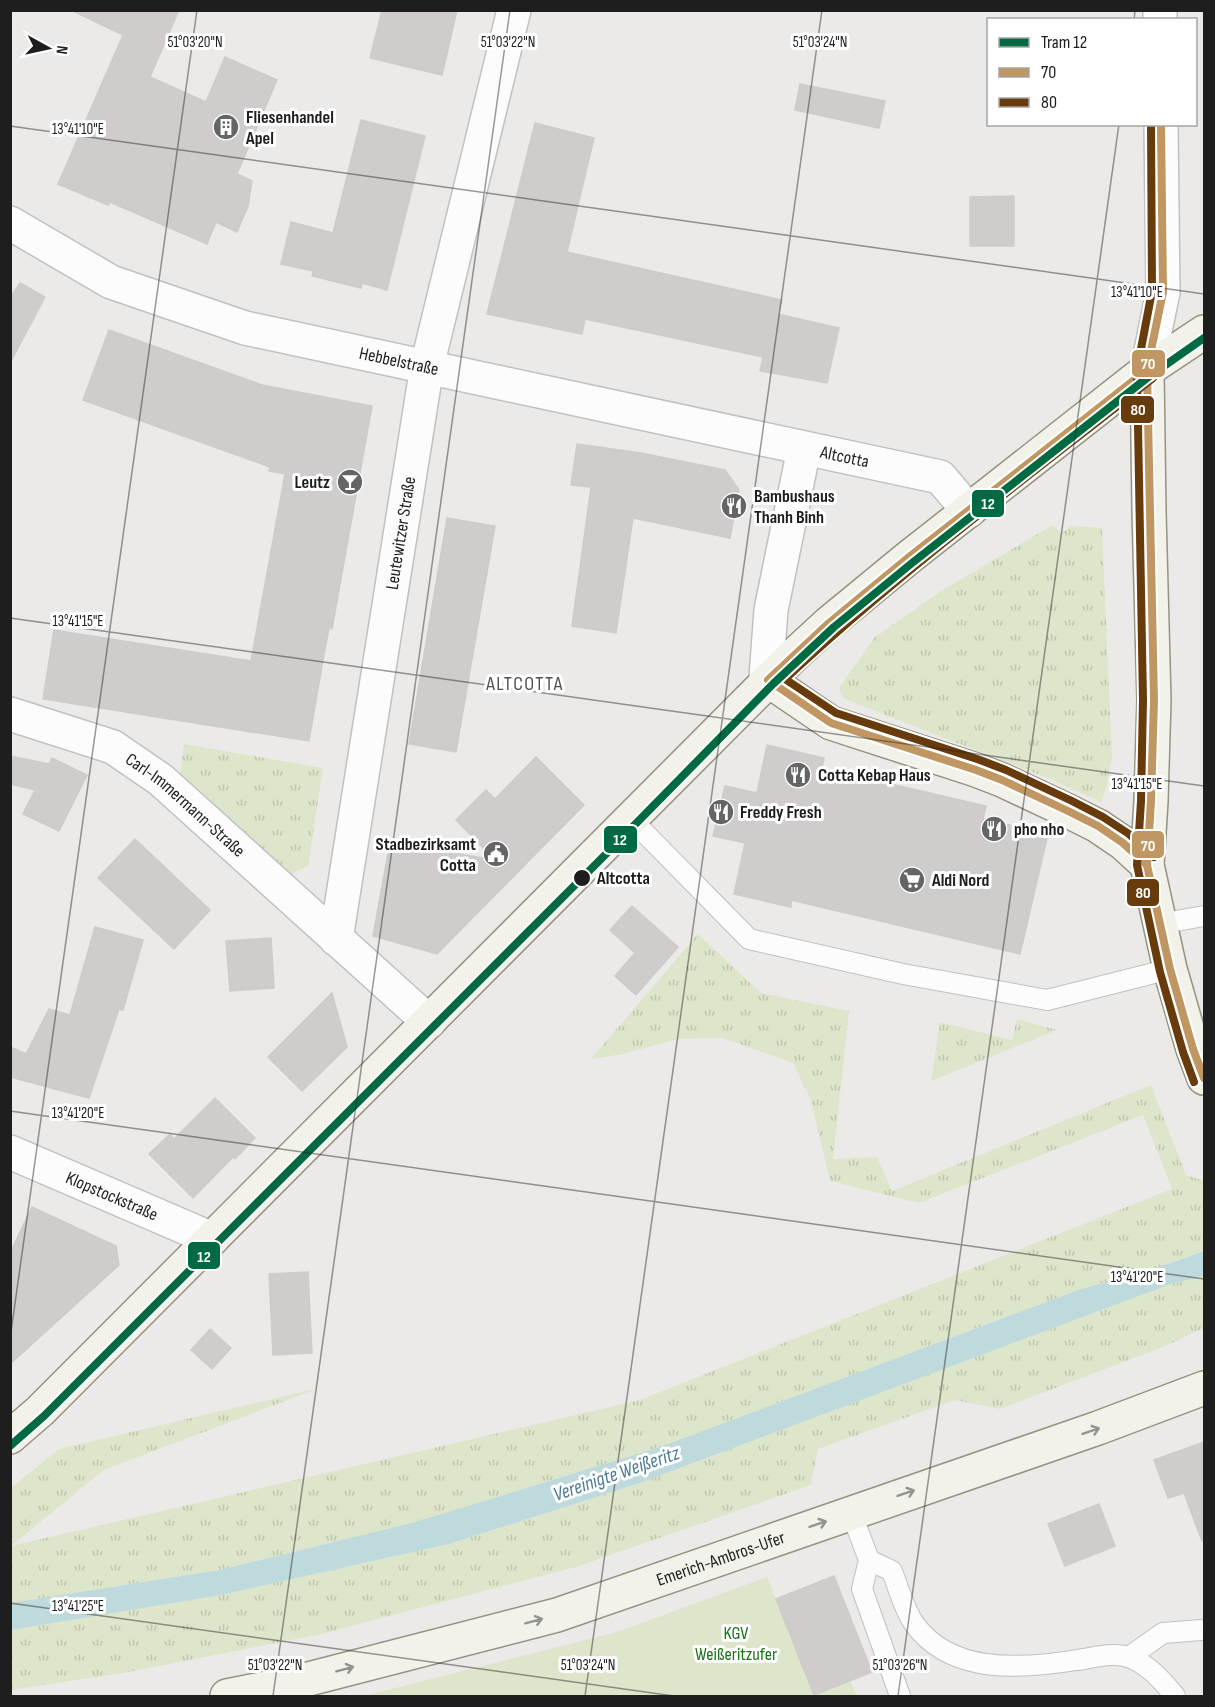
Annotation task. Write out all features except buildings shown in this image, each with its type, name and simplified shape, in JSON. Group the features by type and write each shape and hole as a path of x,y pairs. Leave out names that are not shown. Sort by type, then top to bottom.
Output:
{"main road":[{"path":"10,1437 40,1411 630,818 683,768 768,680 829,622 1147,370 1204,332"},
{"path":"1147,370 1154,700 1147,865 1170,969 1193,1049 1204,1078"},
{"path":"768,680 831,723 985,773 1068,811 1115,837 1147,865"},
{"name":"Emerich-Ambros-Ufer","path":"227,1696 297,1682 557,1615 1098,1428 1204,1389"}],"street":[{"name":"Leutewitzer Straße","path":"336,939 427,366 514,10"},
{"path":"1147,370 1163,292 1161,126"},
{"name":"Hebbelstraße","path":"10,223 111,282 245,328 804,449"},
{"name":"Altcotta","path":"768,680 766,677 771,610 804,449 940,477 969,511"},
{"name":"Carl-Immermann-Straße","path":"10,714 112,747 161,780 336,939"},
{"path":"336,939 429,1022"},
{"name":"Klopstockstraße","path":"10,1152 212,1239"}],"lane":[{"path":"630,818 749,939 903,974 1047,1000 1170,969"},
{"path":"1159,924 1204,916"},
{"path":"851,1512 869,1560 862,1589 900,1696"},
{"path":"869,1560 892,1571 913,1621 932,1643 957,1657 990,1665 1039,1666 1111,1655 1130,1657 1156,1673 1175,1696"},
{"path":"1130,1657 1163,1633 1201,1630"}],"green space":[{"path":"1053,525 1061,533 1071,526 1102,528 1112,757 1101,802 1050,779 852,702 842,697 839,688 874,638 941,591"},
{"path":"184,744 323,768 308,866 286,876 180,776"},
{"path":"698,934 761,993 849,1011 833,1159 877,1157 892,1191 1151,1085 1186,1175 1204,1181 1204,1251 1078,1290 660,1447 415,1522 219,1570 11,1603 11,1546 640,1400 1172,1189 1143,1115 919,1203 830,1181 811,1101 793,1063 722,1038 677,1039 623,1054 591,1059"},
{"path":"1017,1019 1057,1030 931,1081 940,1022 1012,1040"},
{"path":"1204,1276 1204,1328 1163,1347 1000,1409 955,1400 818,1449 811,1485 576,1567 317,1635 123,1673 11,1690 11,1630 221,1595 449,1544 637,1484 1171,1284"},
{"path":"319,1388 104,1470 11,1546 11,1488 59,1449"},
{"name":"KGV Weißeritzufer","path":"767,1577 814,1695 850,1681 857,1696 364,1696 620,1631"}],"water":[{"name":"Vereinigte Weißeritz","path":"1204,1251 1204,1276 1171,1284 637,1484 449,1544 221,1595 11,1630 11,1603 219,1570 415,1522 660,1447 1078,1290"}],"tram line":[{"name":"12","path":"10,1446 44,1416 773,684 834,627 1147,378 1204,338"}],"transit line":[{"name":"80","path":"1151,126 1152,291 1137,370 1143,700 1137,865 1160,972 1194,1082"},
{"name":"70","path":"1161,126 1163,292 1147,370 1154,700 1147,865 1170,969 1193,1049 1204,1078"},
{"name":"70","path":"1147,370 908,558 829,623 768,680 831,723 976,770 1068,811 1098,826 1123,843 1147,865"},
{"name":"80","path":"1153,378 920,562 785,679 836,713 980,760 1072,801 1129,834 1154,857"}],"place":[{"name":"Fliesenhandel Apel","path":"226,127"},
{"name":"Leutz","path":"350,482"},
{"name":"Bambushaus Thanh Binh","path":"734,506"},
{"name":"Cotta Kebap Haus","path":"798,775"},
{"name":"Freddy Fresh","path":"721,812"},
{"name":"pho nho","path":"994,829"},
{"name":"Stadbezirksamt Cotta","path":"496,854"},
{"name":"Altcotta","path":"582,878"},
{"name":"Aldi Nord","path":"912,880"}],"district":[{"name":"ALTCOTTA","path":"525,683"}]}
